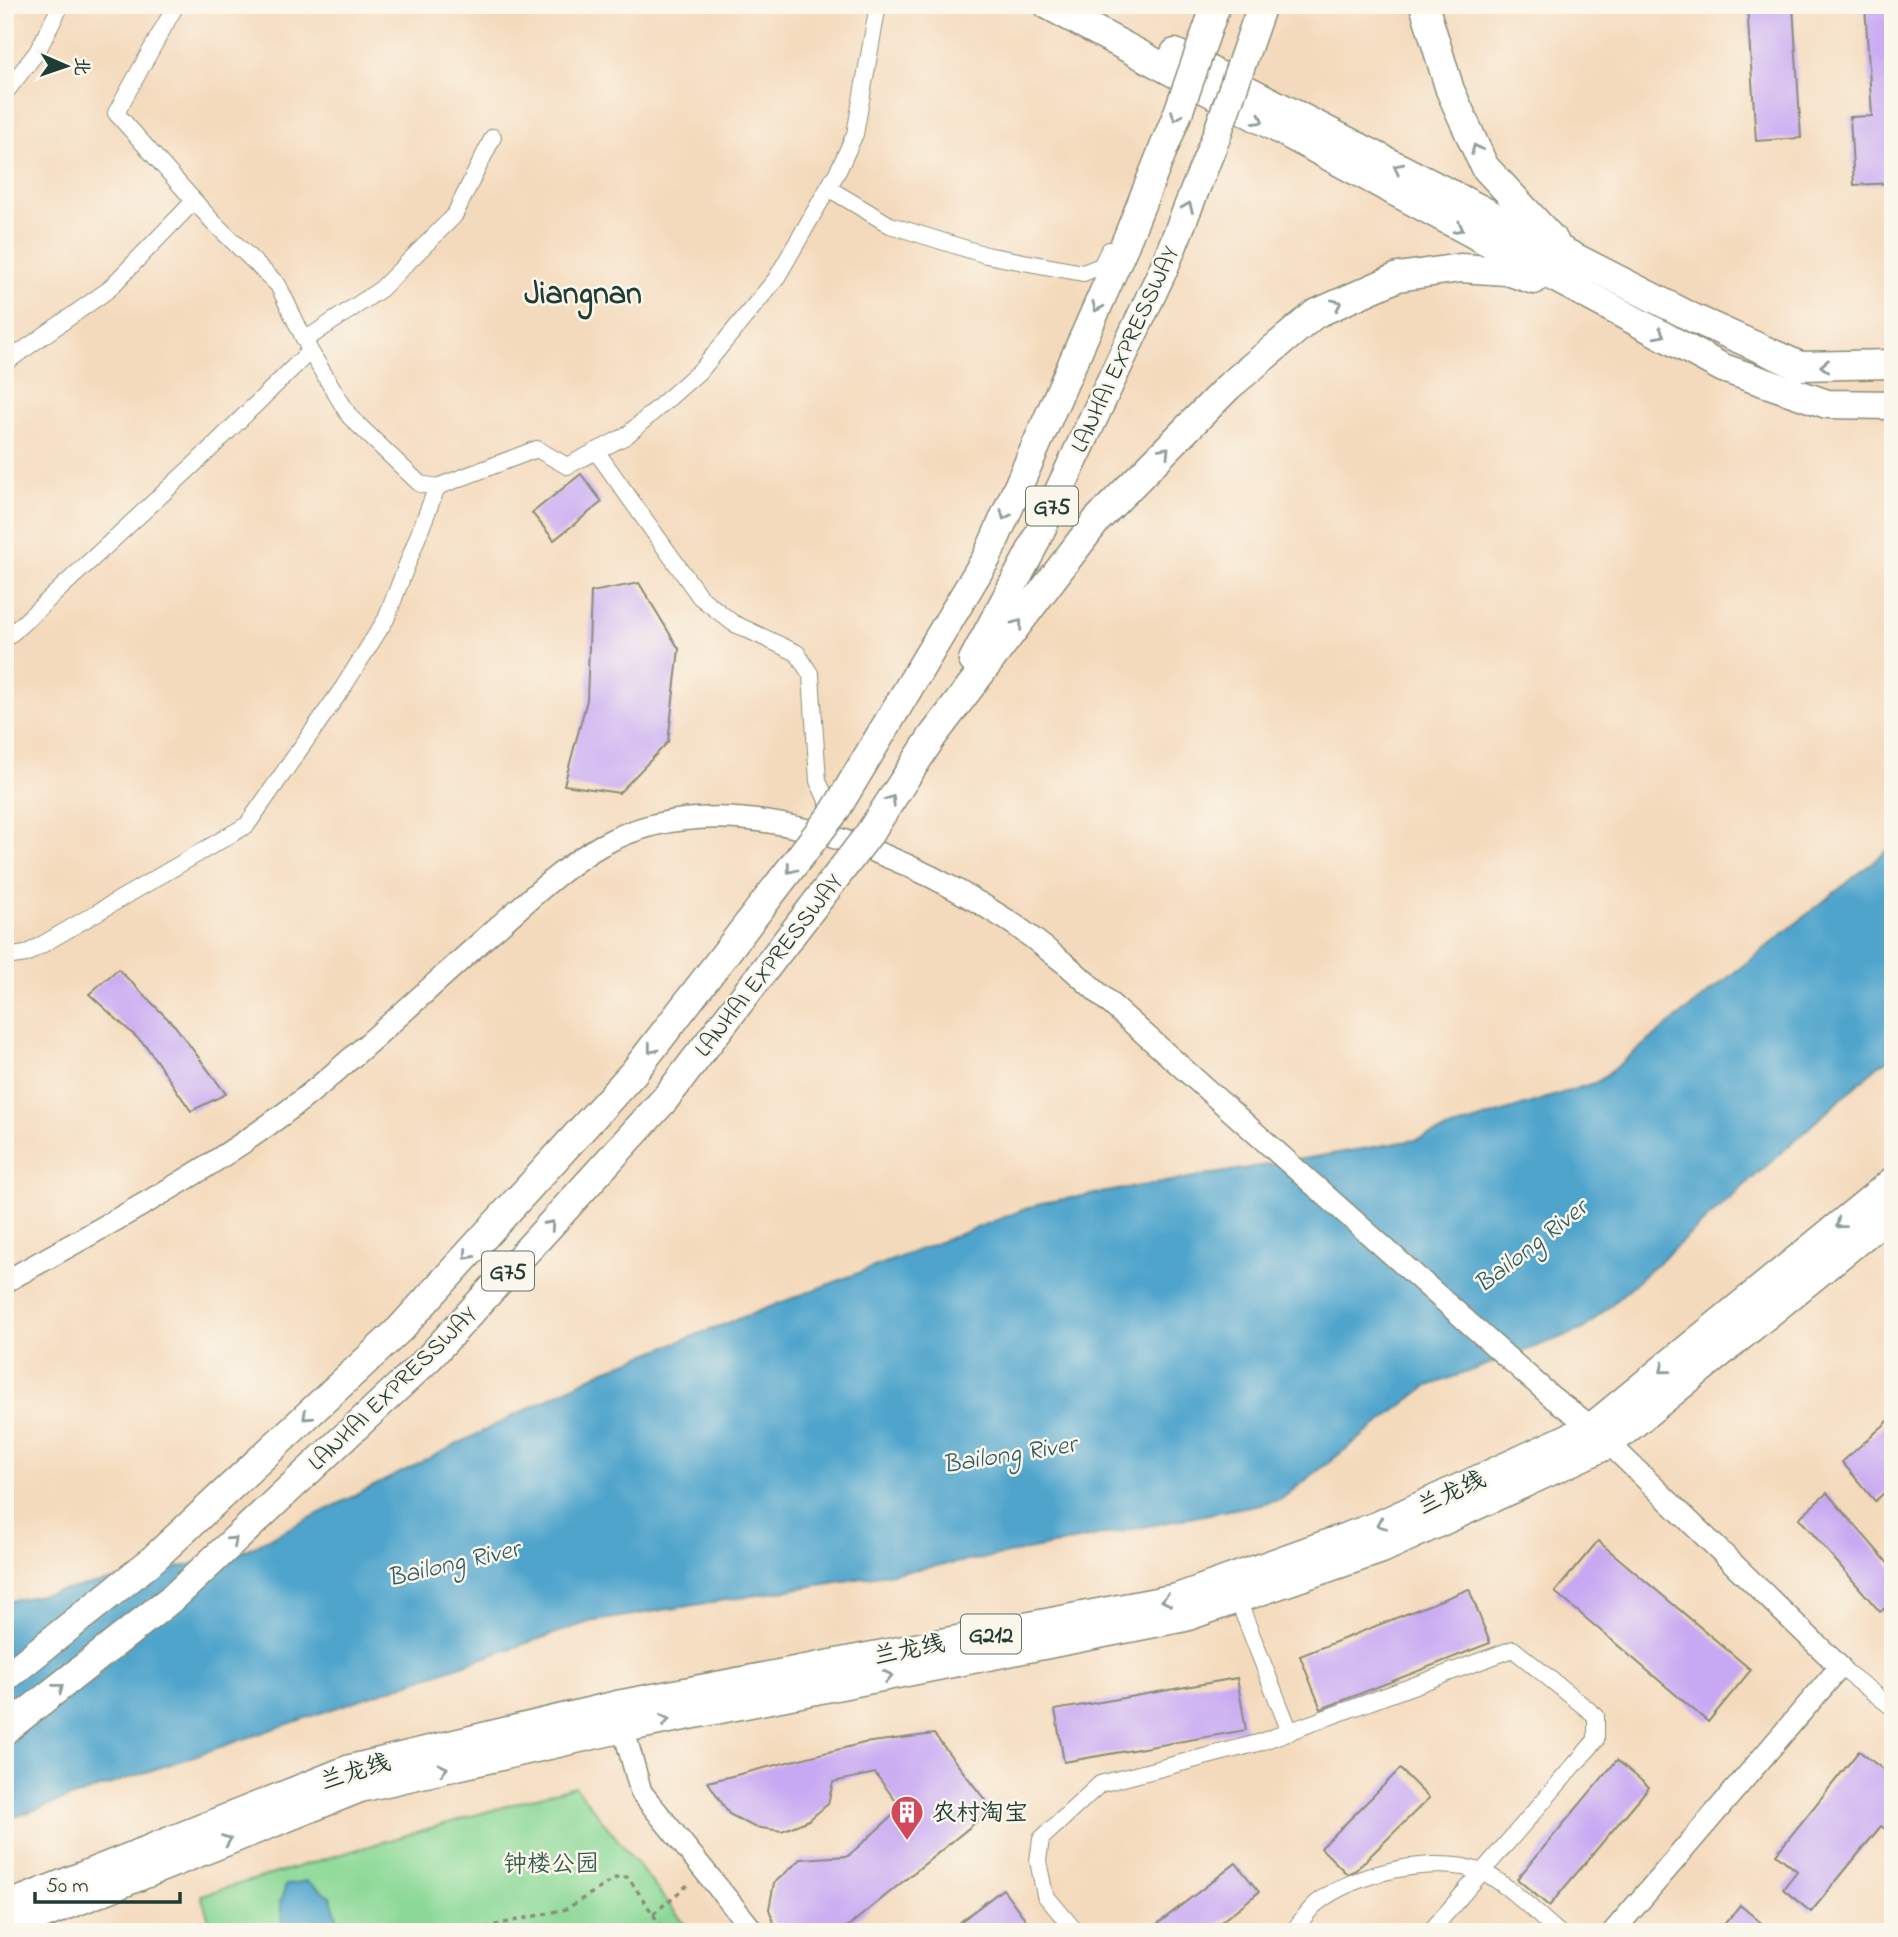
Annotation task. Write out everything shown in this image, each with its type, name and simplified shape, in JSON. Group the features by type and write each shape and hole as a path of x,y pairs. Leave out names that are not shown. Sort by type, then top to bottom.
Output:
{"highway":[{"path":"1048,5 1723,368 1827,404 1893,405"},
{"path":"1082,5 1568,256 1695,319 1800,366 1893,364"},
{"name":"LANHAI EXPRESSWAY","path":"5,1678 149,1563 400,1329 634,1072 835,811 987,557 1125,244 1179,110 1216,5"},
{"name":"LANHAI EXPRESSWAY","path":"5,1730 176,1594 429,1357 665,1099 869,834 932,737 1029,555 1163,270 1216,136 1262,5"},
{"path":"1424,5 1450,90 1484,166 1568,256"},
{"path":"932,737 1097,520 1227,387 1315,314 1398,277 1460,268 1507,271 1594,299"},
{"name":"兰龙线","path":"1601,1435 1893,1181"},
{"name":"兰龙线","path":"5,1907 349,1769 620,1716 1177,1598 1234,1589 1601,1435 1893,1212"},
{"name":"兰龙线","path":"5,1930 360,1788 620,1716"}],"street":[{"path":"5,93 37,52 61,5"},
{"path":"176,5 116,113 194,201 278,285 307,345 350,416 420,484 437,487 537,449 567,466 626,436 702,369 776,279 828,188 855,134 878,5"},
{"path":"7,638 199,460 307,345 382,289 454,216 493,137"},
{"path":"828,188 890,225 986,255 1083,273 1101,267 1135,199"},
{"path":"5,363 108,290 194,201"},
{"path":"596,452 700,597 733,623 797,653 811,675 818,780 834,815 839,837"},
{"path":"5,957 26,954 247,825 344,686 386,619 437,487"},
{"path":"5,1282 219,1159 306,1096 554,878 601,845 649,827 705,818 772,822 839,837 931,877 1008,920 1067,965 1553,1398 1601,1435 1840,1667 1893,1708"},
{"path":"1234,1589 1290,1732"},
{"path":"1076,1932 1045,1895 1038,1861 1041,1839 1100,1784 1258,1743 1513,1648 1596,1716 1596,1740 1430,1932"},
{"path":"1613,1932 1840,1667"},
{"path":"620,1716 641,1793 754,1932"},
{"path":"1293,1932 1316,1903 1356,1880 1407,1867 1448,1866 1483,1872 1558,1932"}],"path":[{"path":"653,1914 705,1871"},
{"path":"466,1932 566,1909 616,1878 628,1877 665,1932"}],"green space":[{"name":"钟楼公园","path":"575,1786 691,1932 213,1932 201,1895"}],"water":[{"name":"Bailong River","path":"1893,846 1893,1057 1879,1065 1584,1329 1426,1387 1280,1500 992,1557 589,1622 5,1820 5,1602 234,1556 605,1370 1041,1203 1415,1140 1597,1082"},
{"path":"306,1881 330,1896 342,1932 284,1932 280,1902 286,1885"}],"building":[{"path":"1747,5 1793,5 1801,138 1756,141"},
{"path":"1865,5 1893,5 1893,183 1854,185 1850,117 1872,116"},
{"path":"581,474 602,502 554,540 532,513"},
{"path":"639,583 679,649 668,742 619,793 564,785 587,700 591,592"},
{"path":"118,969 175,1026 226,1094 191,1111 146,1046 89,994"},
{"path":"1893,1417 1893,1485 1875,1501 1842,1462"},
{"path":"1827,1493 1893,1569 1893,1602 1880,1612 1799,1518"},
{"path":"1598,1541 1751,1670 1708,1722 1555,1592"},
{"path":"1469,1589 1490,1643 1321,1709 1300,1656"},
{"path":"1237,1678 1246,1730 1064,1762 1055,1710"},
{"name":"农村淘宝","path":"934,1734 992,1809 841,1932 777,1932 769,1909 774,1883 801,1859 848,1856 901,1808 875,1773 833,1782 828,1804 809,1820 782,1831 754,1827 729,1814 708,1782 864,1743"},
{"path":"1859,1751 1893,1777 1893,1835 1881,1826 1811,1912 1783,1889 1797,1871 1776,1854"},
{"path":"1617,1760 1649,1787 1549,1906 1517,1879"},
{"path":"1400,1769 1429,1798 1356,1870 1347,1874 1321,1848"},
{"path":"1236,1863 1259,1892 1208,1932 1147,1932"},
{"path":"1003,1889 1026,1920 1010,1932 947,1932"},
{"path":"1740,1905 1772,1932 1718,1932"}],"place":[{"name":"农村淘宝","path":"907,1842"}],"district":[{"name":"Jiangnan","path":"583,292"}]}
